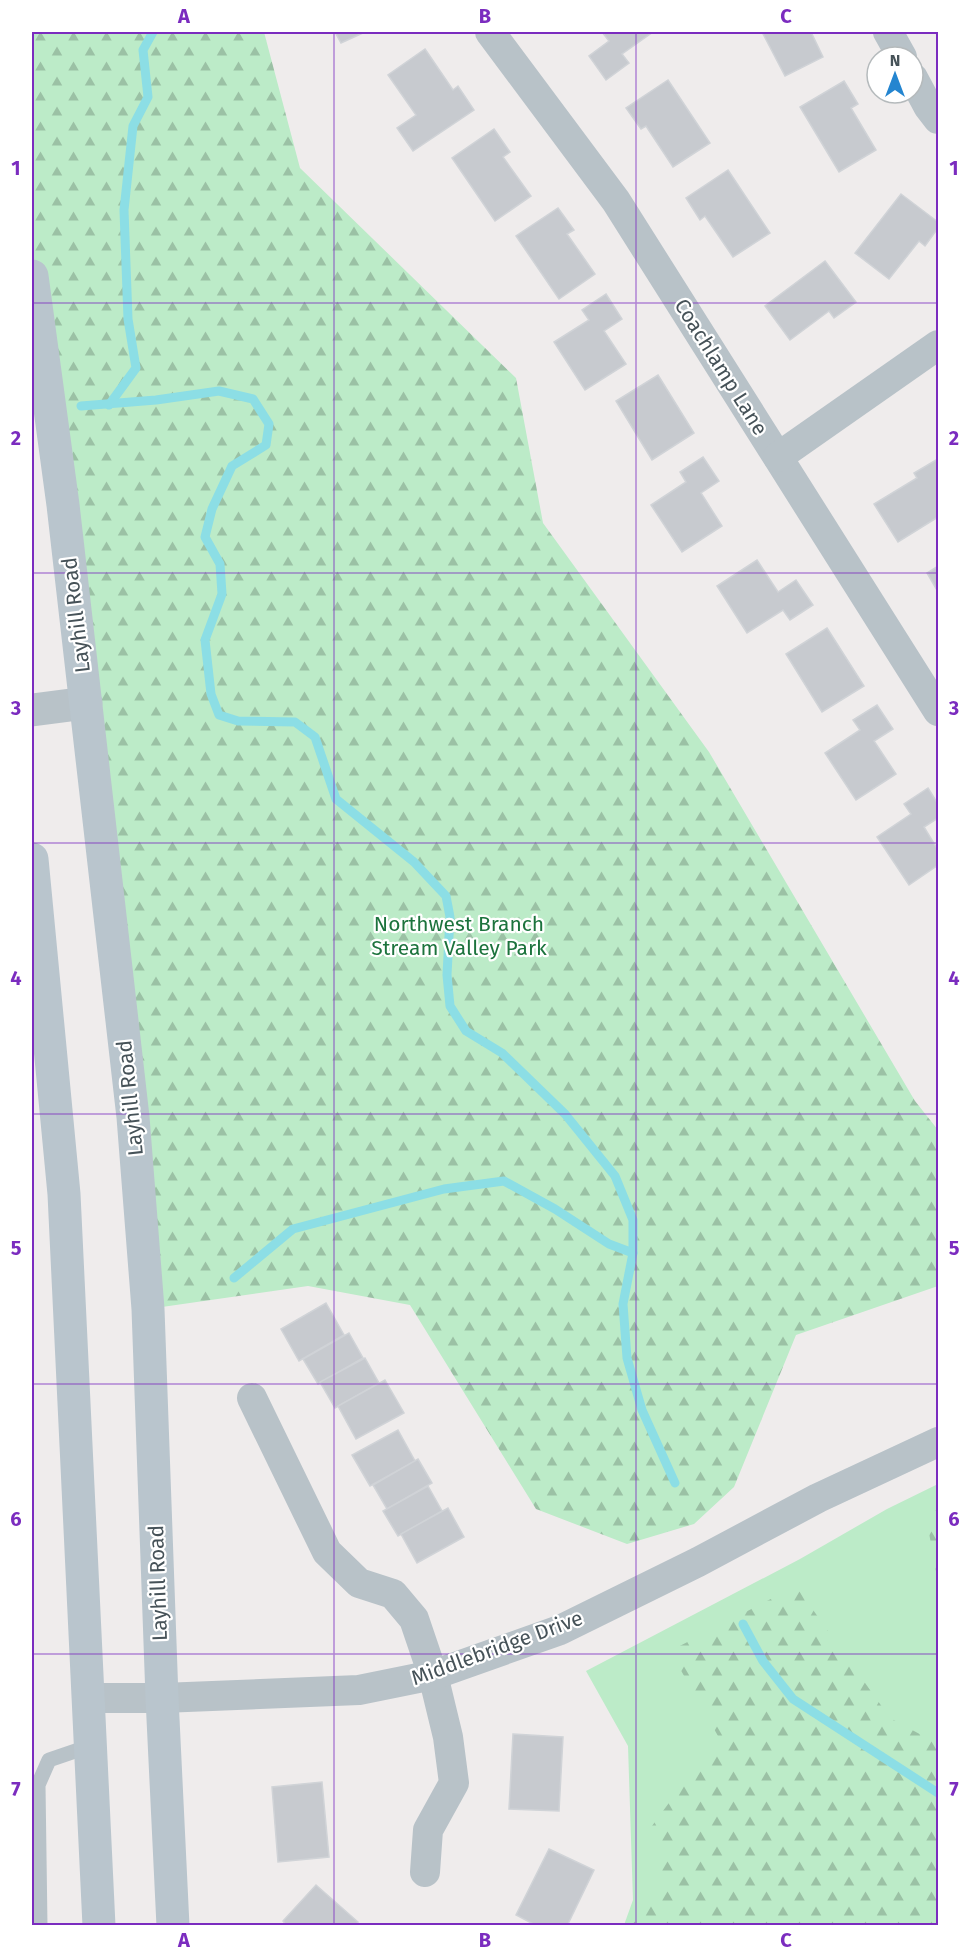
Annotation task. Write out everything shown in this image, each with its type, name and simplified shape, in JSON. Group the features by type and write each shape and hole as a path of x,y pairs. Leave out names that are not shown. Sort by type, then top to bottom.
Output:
{"main road":[{"name":"Layhill Road","path":"32,276 63,505 133,1117 146,1275 173,1926"},
{"path":"32,859 64,1194 99,1926"}],"street":[{"name":"Coachlamp Lane","path":"490,32 616,201 939,711"},
{"path":"925,100 939,119"},
{"path":"778,457 939,345"},
{"path":"32,710 86,703"},
{"path":"252,1398 327,1552 359,1583 393,1594 414,1619 433,1676 448,1737 454,1783 428,1830 425,1872"},
{"name":"Middlebridge Drive","path":"89,1698 162,1698 359,1690 433,1676 560,1630 698,1562 818,1498 939,1442"}],"lane":[{"path":"40,1926 39,1785 48,1760 90,1746"}],"green space":[{"name":"Northwest Branch Stream Valley Park","path":"32,32 264,32 300,168 516,378 543,523 709,752 915,1101 938,1130 938,1286 796,1335 734,1487 694,1524 627,1544 536,1509 410,1305 308,1286 148,1309 32,276"},
{"path":"938,1484 938,1925 624,1925 633,1900 628,1746 586,1671 800,1559 887,1509"},
{"path":"938,1509 938,1583 926,1516"},
{"path":"796,1586 890,1718 938,1744 938,1925 630,1925 663,1889 652,1826 718,1736 670,1651"}],"building":[{"path":"335,32 365,32 341,43"},
{"path":"602,32 653,32 622,54 629,63 606,80 589,56 609,41"},
{"path":"762,32 811,32 823,57 785,76"},
{"path":"425,49 453,90 458,86 474,110 413,151 397,128 416,115 388,75"},
{"path":"668,80 710,143 673,167 646,126 641,129 626,108"},
{"path":"844,81 858,104 851,108 876,150 839,172 800,107"},
{"path":"494,129 510,152 503,157 531,196 495,221 452,158"},
{"path":"728,170 770,233 733,257 705,216 700,220 686,198"},
{"path":"901,194 938,222 938,228 925,246 919,241 889,279 855,253"},
{"path":"558,208 574,230 567,234 595,274 559,299 516,236"},
{"path":"825,261 856,302 834,318 829,311 790,340 765,306"},
{"path":"606,294 622,319 604,331 626,364 585,390 554,342 589,320 582,310"},
{"path":"658,375 694,433 652,460 616,401"},
{"path":"703,457 719,481 701,493 722,526 682,552 651,505 686,482 680,472"},
{"path":"936,460 938,463 938,517 898,542 874,504 917,478 914,473"},
{"path":"757,560 778,592 796,580 813,605 790,620 783,610 747,633 717,586"},
{"path":"938,566 938,592 927,573"},
{"path":"827,628 864,686 822,712 786,654"},
{"path":"877,705 893,729 874,741 896,774 856,800 825,753 860,730 853,720"},
{"path":"928,788 938,804 938,818 924,827 938,850 938,865 909,885 877,837 911,814 904,804"},
{"path":"326,1303 344,1335 299,1361 281,1329"},
{"path":"349,1333 363,1358 318,1384 303,1359"},
{"path":"365,1358 379,1383 335,1408 320,1382"},
{"path":"385,1380 404,1413 356,1439 338,1406"},
{"path":"398,1430 415,1461 370,1486 352,1455"},
{"path":"418,1459 432,1483 387,1509 373,1485"},
{"path":"428,1486 442,1511 398,1536 383,1511"},
{"path":"448,1508 464,1537 417,1563 401,1534"},
{"path":"513,1734 563,1737 559,1811 509,1809"},
{"path":"322,1782 329,1857 278,1862 272,1787"},
{"path":"549,1849 594,1870 567,1926 537,1926 516,1915"},
{"path":"316,1885 358,1922 355,1926 287,1926 283,1921"}],"waterway":[{"path":"109,405 136,368 128,319 124,210 133,126 148,97 143,50 153,32"},
{"path":"81,406 156,400 219,391 253,399 269,424 266,445 232,466 212,509 205,537 220,564 222,594 205,640 211,694 219,715 238,721 295,722 315,737 336,799 414,862 446,896 450,917 447,975 450,1006 466,1031 502,1053 565,1114 615,1176 633,1220 633,1253 623,1304 627,1358 642,1410 675,1483"},
{"path":"234,1278 293,1229 444,1189 504,1181 555,1209 609,1244 633,1253"},
{"path":"743,1624 763,1661 793,1699 938,1793"}]}
